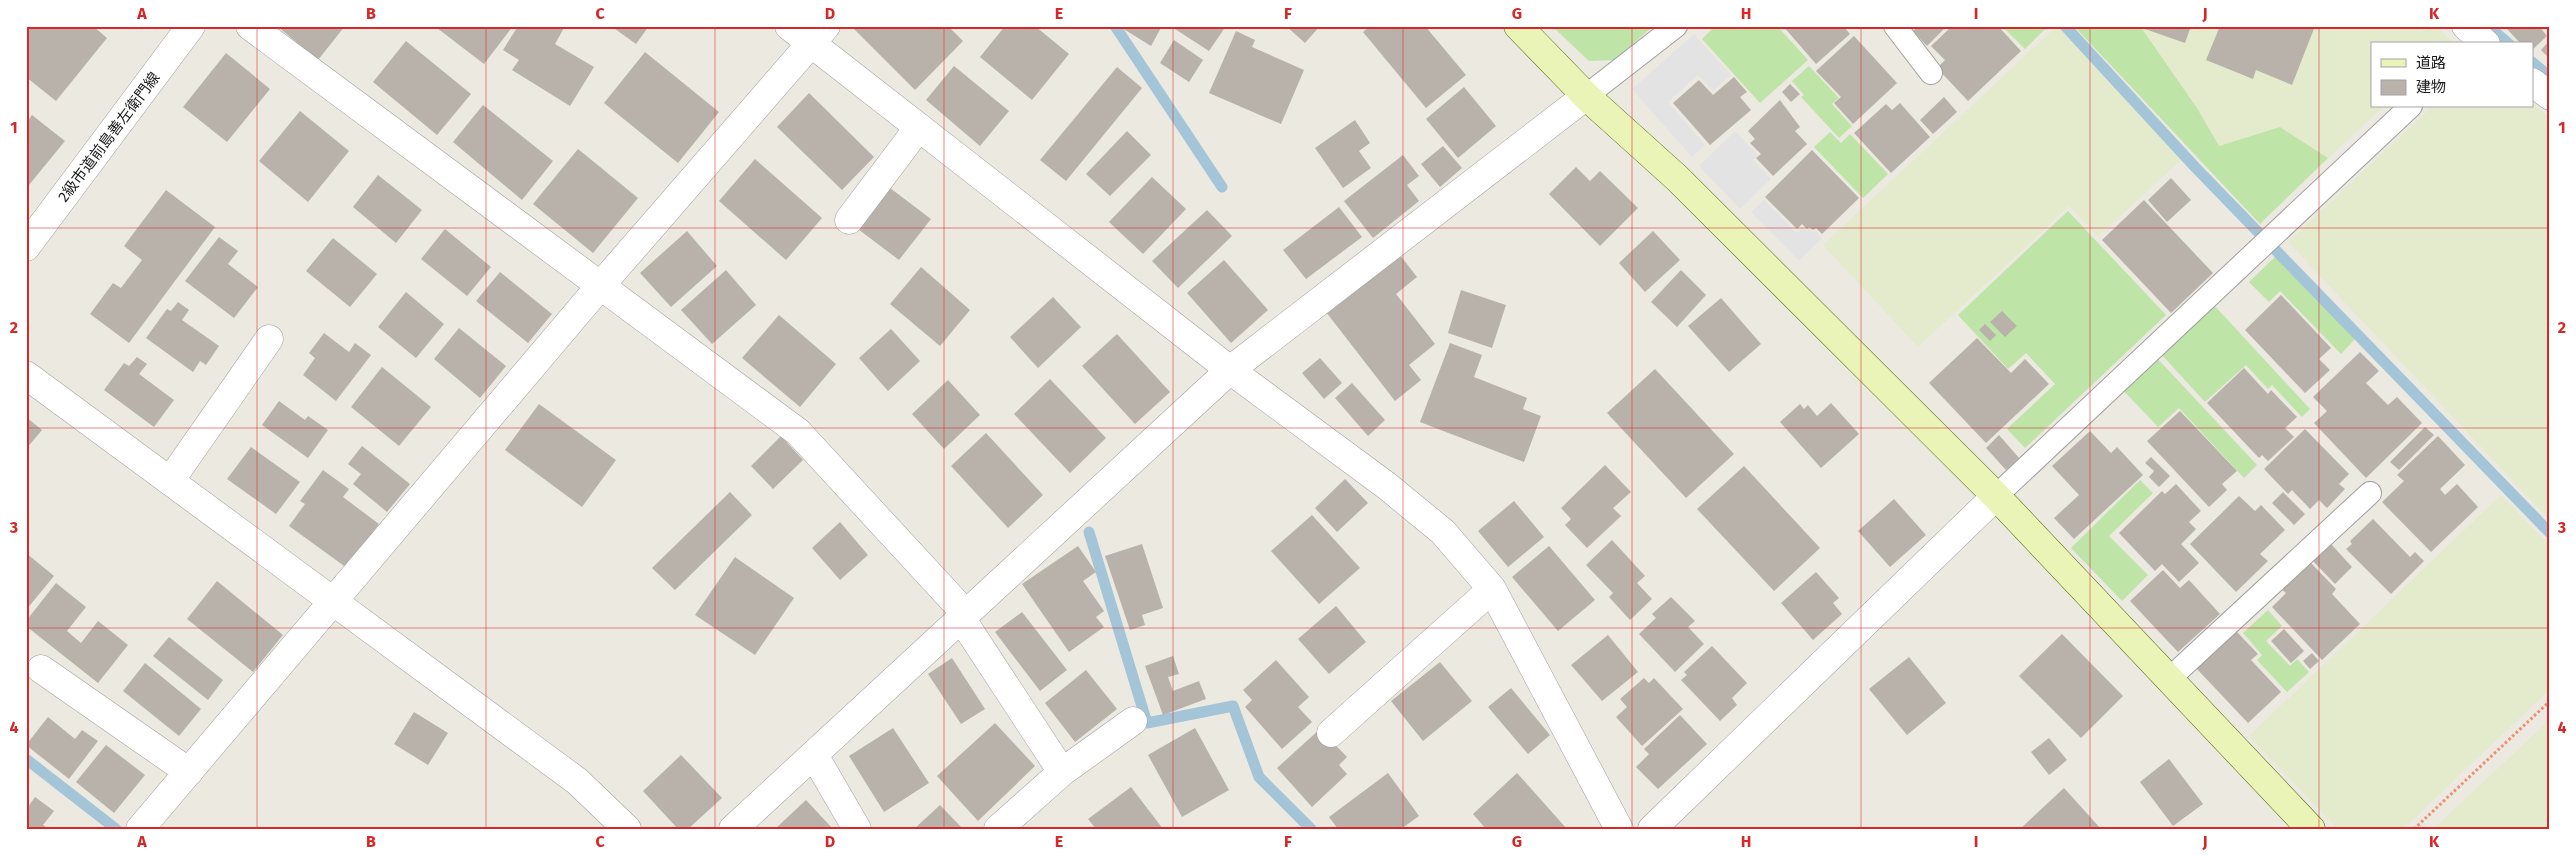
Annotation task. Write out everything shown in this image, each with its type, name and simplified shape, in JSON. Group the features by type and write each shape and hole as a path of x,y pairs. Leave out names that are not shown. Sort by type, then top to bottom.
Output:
{"street":[{"name":"2級市道前島善左衛門線","path":"26,247 191,26"},
{"path":"250,26 798,432 963,616 1062,772"},
{"path":"790,26 819,35 919,127 1230,370 1387,486 1443,532 1492,589 1619,829"},
{"path":"1518,26 1586,96 1677,178 1996,496 2311,829"},
{"path":"140,829 335,602 601,285 819,35"},
{"path":"2534,84 2550,96"},
{"path":"733,829 1230,370 1586,96"},
{"path":"849,220 919,127"},
{"path":"170,481 269,339"},
{"path":"26,375 577,781 627,829"},
{"path":"1652,829 1996,496"},
{"path":"1331,733 1492,589"},
{"path":"40,669 189,772"},
{"path":"998,829 1062,772 1133,721"},
{"path":"814,754 857,829"}],"lane":[{"path":"1586,96 1676,26"},
{"path":"1895,26 1931,73"},
{"path":"1996,496 2409,108"},
{"path":"2169,679 2370,492"}],"path":[{"path":"2414,829 2550,702"}],"green space":[{"path":"1552,26 1653,26 1615,60 1589,61"},
{"path":"1715,26 1777,26 1808,60 1760,103 1702,39"},
{"path":"2002,26 2048,26 2025,49"},
{"path":"2057,26 2181,160 2098,237 2069,206 1918,347 1823,245"},
{"path":"2074,26 2140,26 2197,108 2219,146 2280,127 2328,158 2260,224"},
{"path":"2140,26 2436,26 2453,42 2371,42 2371,108 2382,108 2328,158 2280,127 2219,146 2197,108"},
{"path":"1809,66 1839,98 1832,104 1852,126 1839,138 1801,97 1804,95 1792,81"},
{"path":"2534,105 2550,117 2550,520 2288,242 2431,108 2534,108"},
{"path":"1830,132 1841,143 1850,134 1888,174 1863,198 1814,147"},
{"path":"2068,211 2166,315 2025,448 2007,429 2055,384 2026,353 2008,369 1958,315"},
{"path":"2276,256 2355,339 2341,354 2280,291 2269,302 2249,282"},
{"path":"2213,304 2310,409 2302,417 2272,385 2268,389 2246,365 2205,402 2160,353"},
{"path":"2156,357 2257,465 2244,478 2179,408 2158,427 2122,389"},
{"path":"2140,480 2153,493 2109,536 2148,575 2122,601 2071,548"},
{"path":"2501,495 2550,546 2550,689 2403,829 2338,829 2249,736"},
{"path":"2268,610 2282,626 2266,641 2290,666 2297,659 2309,672 2287,692 2257,660 2262,655 2243,633"},
{"path":"2550,719 2550,829 2433,829 2507,760"}],"shaded area":[{"path":"1694,34 1731,75 1713,91 1698,75 1668,102 1705,145 1692,157 1632,89"},
{"path":"1735,131 1758,155 1753,160 1771,179 1740,209 1699,166"},
{"path":"1764,200 1797,233 1802,228 1806,232 1809,229 1813,233 1815,230 1822,238 1799,261 1751,212"}],"building":[{"path":"32,26 93,26 107,38 56,101 26,77 26,33"},
{"path":"277,26 345,26 318,60"},
{"path":"439,26 513,26 484,64 437,28"},
{"path":"518,26 565,26 555,44 594,67 570,106 512,70 519,60 503,50"},
{"path":"611,26 649,26 636,44"},
{"path":"851,26 948,26 963,41 915,90"},
{"path":"1005,26 1035,26 1069,54 1032,100 980,57"},
{"path":"1123,26 1162,26 1151,46 1122,28"},
{"path":"1177,26 1226,26 1209,51 1175,29"},
{"path":"1286,26 1320,26 1305,43"},
{"path":"1370,26 1425,26 1466,75 1426,108 1363,32"},
{"path":"1783,26 1843,26 1850,34 1816,64"},
{"path":"1918,26 1947,26 1927,46 1913,31"},
{"path":"1952,26 1998,26 2021,51 1968,101 1937,68 1945,60 1931,46"},
{"path":"2146,26 2191,26 2185,43 2145,29"},
{"path":"2220,26 2315,26 2292,85 2256,70 2253,79 2206,60"},
{"path":"2510,26 2539,26 2547,36 2534,48 2534,42 2519,42 2507,29"},
{"path":"1236,31 1255,40 1252,47 1304,70 1281,124 1209,93"},
{"path":"1854,36 1897,83 1853,124 1834,103 1841,97 1816,71"},
{"path":"1174,40 1203,60 1189,82 1160,63"},
{"path":"2550,40 2550,59 2541,50"},
{"path":"406,41 471,94 437,135 373,82"},
{"path":"645,52 719,112 678,163 604,103"},
{"path":"226,53 270,89 227,142 183,107"},
{"path":"954,66 1009,111 980,146 926,100"},
{"path":"1117,67 1142,88 1066,181 1040,160"},
{"path":"1734,77 1747,92 1740,97 1751,110 1710,145 1673,103 1699,80 1713,95"},
{"path":"1790,84 1800,94 1791,102 1782,92"},
{"path":"1464,87 1496,126 1458,158 1426,119"},
{"path":"809,93 874,157 842,190 777,127"},
{"path":"1944,97 1957,112 1933,134 1920,120"},
{"path":"1780,100 1800,127 1795,131 1807,144 1773,176 1756,158 1761,154 1750,143 1755,139 1748,131"},
{"path":"1900,103 1930,137 1891,173 1854,133 1886,104 1892,110"},
{"path":"483,105 553,161 522,200 453,142"},
{"path":"300,111 349,151 308,202 259,161"},
{"path":"32,115 65,141 29,185 26,183 26,123"},
{"path":"1355,120 1370,143 1359,151 1371,168 1343,188 1315,148"},
{"path":"1127,131 1151,155 1110,196 1086,174"},
{"path":"1443,146 1462,168 1440,187 1421,164"},
{"path":"578,149 638,198 593,253 533,204"},
{"path":"1812,150 1859,198 1822,234 1816,228 1813,230 1809,227 1807,229 1802,224 1797,229 1765,197"},
{"path":"1403,155 1419,176 1407,185 1419,201 1373,238 1344,201"},
{"path":"755,159 822,218 786,260 719,201"},
{"path":"1576,167 1590,181 1600,171 1638,208 1600,246 1549,194"},
{"path":"378,175 422,210 396,243 353,207"},
{"path":"1152,177 1186,209 1143,254 1109,222"},
{"path":"2171,178 2191,200 2167,222 2148,200"},
{"path":"890,188 931,219 899,260 858,229"},
{"path":"166,190 215,227 129,343 90,314 113,283 121,288 142,260 124,246"},
{"path":"2144,200 2213,273 2171,313 2102,240"},
{"path":"1339,207 1362,237 1306,279 1283,250"},
{"path":"1207,210 1232,236 1178,288 1152,261"},
{"path":"445,229 491,267 467,296 421,259"},
{"path":"687,231 717,266 671,307 640,273"},
{"path":"1653,231 1680,260 1645,292 1619,263"},
{"path":"219,237 238,251 228,264 258,287 234,318 185,281"},
{"path":"333,238 377,274 350,307 306,271"},
{"path":"1400,255 1417,277 1396,294 1435,344 1409,365 1421,380 1395,401 1326,312"},
{"path":"1224,260 1268,310 1231,343 1187,293"},
{"path":"921,267 970,310 940,346 890,304"},
{"path":"726,270 756,305 712,344 681,310"},
{"path":"1681,270 1706,295 1677,327 1651,302"},
{"path":"500,272 552,314 528,343 476,301"},
{"path":"1461,290 1506,305 1492,348 1448,333"},
{"path":"406,292 444,324 416,358 378,327"},
{"path":"2281,295 2331,348 2319,359 2330,370 2305,393 2245,330"},
{"path":"1053,297 1081,327 1038,368 1010,337"},
{"path":"1721,298 1761,344 1729,372 1688,326"},
{"path":"178,302 189,310 182,320 219,346 206,365 200,361 193,372 146,338 167,309 171,311"},
{"path":"2002,311 2017,326 2005,337 1990,322"},
{"path":"779,315 836,364 800,407 742,358"},
{"path":"1985,324 1996,335 1990,341 1979,330"},
{"path":"459,328 506,366 480,398 434,359"},
{"path":"891,329 920,361 888,391 859,358"},
{"path":"324,333 349,352 355,343 371,355 336,401 303,375 315,358 309,353"},
{"path":"1117,334 1170,392 1135,424 1082,366"},
{"path":"1977,338 2011,373 2025,359 2049,384 1986,443 1929,383"},
{"path":"1450,343 1482,355 1474,377 1527,398 1523,409 1541,416 1524,462 1420,422"},
{"path":"2360,352 2379,371 2366,383 2388,405 2397,397 2422,423 2366,478 2314,423 2327,411 2313,397"},
{"path":"137,357 147,364 139,374 174,400 154,427 104,390 124,363 129,366"},
{"path":"1320,358 1342,383 1324,399 1302,373"},
{"path":"382,367 431,407 399,446 351,407"},
{"path":"2244,368 2268,394 2271,390 2297,417 2285,428 2294,437 2268,461 2262,455 2259,458 2207,403"},
{"path":"1655,369 1734,454 1686,498 1607,413"},
{"path":"1050,379 1106,438 1070,473 1014,414"},
{"path":"948,380 980,415 944,449 912,414"},
{"path":"1352,383 1385,420 1368,436 1335,398"},
{"path":"279,401 305,420 308,416 328,430 308,458 262,425"},
{"path":"1831,403 1859,434 1821,468 1780,422 1800,404 1804,409 1808,405 1817,416"},
{"path":"539,404 616,460 582,507 505,450"},
{"path":"2180,411 2237,471 2222,484 2227,490 2209,507 2147,441"},
{"path":"26,417 42,430 26,449"},
{"path":"2425,427 2434,435 2399,470 2390,462"},
{"path":"2305,429 2349,474 2339,484 2345,489 2327,508 2319,500 2310,509 2292,490 2288,494 2264,469"},
{"path":"2090,431 2111,453 2117,447 2143,475 2074,539 2054,518 2079,495 2052,466"},
{"path":"986,433 1043,495 1008,528 951,466"},
{"path":"1999,435 2019,458 2006,470 1986,448"},
{"path":"781,436 803,460 773,489 751,466"},
{"path":"2438,436 2465,465 2440,489 2445,495 2457,484 2478,507 2431,552 2382,502 2404,481 2397,475"},
{"path":"362,446 410,484 387,512 353,484 361,474 348,464"},
{"path":"251,447 300,482 276,514 227,479"},
{"path":"2151,457 2170,476 2159,487 2149,477 2154,471 2145,463"},
{"path":"1605,465 1631,492 1613,508 1621,516 1587,548 1565,525 1571,519 1561,508"},
{"path":"1744,466 1820,548 1774,591 1697,509"},
{"path":"323,470 349,489 343,497 379,524 347,568 289,526 305,504 300,501"},
{"path":"1345,479 1368,503 1337,532 1315,508"},
{"path":"2176,484 2201,511 2189,522 2196,529 2181,544 2199,563 2179,582 2162,564 2155,571 2119,533 2162,491 2165,494"},
{"path":"730,492 752,515 675,590 652,568"},
{"path":"2283,492 2305,514 2294,525 2272,503"},
{"path":"2239,496 2255,511 2261,505 2285,530 2260,554 2268,561 2236,592 2190,544"},
{"path":"1894,499 1926,535 1890,567 1858,531"},
{"path":"1514,501 1544,537 1508,567 1478,531"},
{"path":"1312,515 1360,568 1319,604 1271,551"},
{"path":"2373,519 2410,557 2415,552 2424,561 2391,594 2346,549 2352,544 2350,541"},
{"path":"840,522 868,555 840,580 812,548"},
{"path":"1612,540 1645,576 1637,583 1652,599 1630,620 1609,597 1613,593 1586,565"},
{"path":"1142,544 1163,608 1142,615 1145,625 1130,630 1105,556"},
{"path":"2331,544 2352,567 2335,584 2313,561"},
{"path":"1078,546 1096,572 1083,581 1104,611 1096,617 1104,627 1069,652 1022,584"},
{"path":"1549,546 1595,600 1558,631 1512,577"},
{"path":"26,553 54,576 26,610"},
{"path":"735,557 794,598 755,655 695,615"},
{"path":"2310,562 2336,589 2332,594 2360,624 2322,660 2272,607 2286,593 2281,589"},
{"path":"2163,570 2180,588 2189,580 2220,614 2178,652 2130,601"},
{"path":"1816,572 1839,598 1833,603 1842,614 1813,640 1781,603"},
{"path":"217,581 283,635 253,672 187,619"},
{"path":"56,583 86,607 67,631 81,643 98,621 128,645 98,683 26,626 26,621"},
{"path":"1671,597 1695,621 1688,627 1704,644 1675,672 1639,634 1656,618 1652,614"},
{"path":"1336,606 1366,642 1329,674 1298,639"},
{"path":"1022,612 1067,670 1040,691 995,632"},
{"path":"2284,629 2304,651 2291,663 2271,641"},
{"path":"2236,631 2258,654 2251,660 2281,692 2248,723 2196,668"},
{"path":"2062,634 2123,696 2081,738 2019,676"},
{"path":"1608,635 1638,672 1602,701 1571,665"},
{"path":"169,637 223,680 208,700 153,656"},
{"path":"1712,646 1747,683 1732,698 1737,705 1720,721 1681,680 1687,675 1684,672"},
{"path":"2312,653 2319,661 2310,669 2303,661"},
{"path":"1173,656 1179,674 1168,677 1173,691 1199,681 1206,699 1163,715 1145,666"},
{"path":"1909,657 1946,703 1907,735 1869,689"},
{"path":"952,658 985,709 961,724 928,674"},
{"path":"1276,660 1309,697 1298,707 1312,722 1282,749 1245,707 1252,700 1243,690"},
{"path":"1440,662 1472,701 1423,741 1391,701"},
{"path":"145,663 201,709 179,736 123,691"},
{"path":"1086,670 1117,709 1075,742 1045,703"},
{"path":"1644,678 1649,683 1654,678 1683,709 1642,746 1616,717 1627,707 1620,699"},
{"path":"1511,688 1550,735 1528,754 1488,707"},
{"path":"414,712 448,733 428,765 394,744"},
{"path":"1680,715 1707,744 1658,789 1636,767 1649,754 1644,749"},
{"path":"48,717 75,739 82,730 98,741 69,779 26,745"},
{"path":"995,723 1035,766 978,821 937,776"},
{"path":"893,728 929,783 884,812 849,756"},
{"path":"1195,728 1229,790 1182,817 1148,755"},
{"path":"1320,729 1347,757 1339,765 1347,774 1312,807 1277,768"},
{"path":"2049,738 2067,760 2049,775 2031,752"},
{"path":"106,745 145,775 114,813 76,782"},
{"path":"681,755 722,798 688,829 678,829 643,791"},
{"path":"2169,759 2203,804 2173,826 2140,782"},
{"path":"1388,773 1419,816 1401,829 1338,829 1329,817"},
{"path":"1517,773 1567,829 1486,829 1473,814"},
{"path":"1131,787 1163,829 1096,829 1088,819"},
{"path":"2064,788 2101,829 2020,829"},
{"path":"35,797 54,811 43,825 48,829 26,829 26,810"},
{"path":"806,800 833,829 775,829"},
{"path":"940,805 963,829 914,829"}],"waterway":[{"path":"1115,26 1222,187"},
{"path":"2065,26 2195,167 2550,533"},
{"path":"2488,26 2507,42"},
{"path":"2534,64 2550,77"},
{"path":"1089,532 1147,723 1233,706 1259,777 1311,829"},
{"path":"26,759 116,829"}]}
